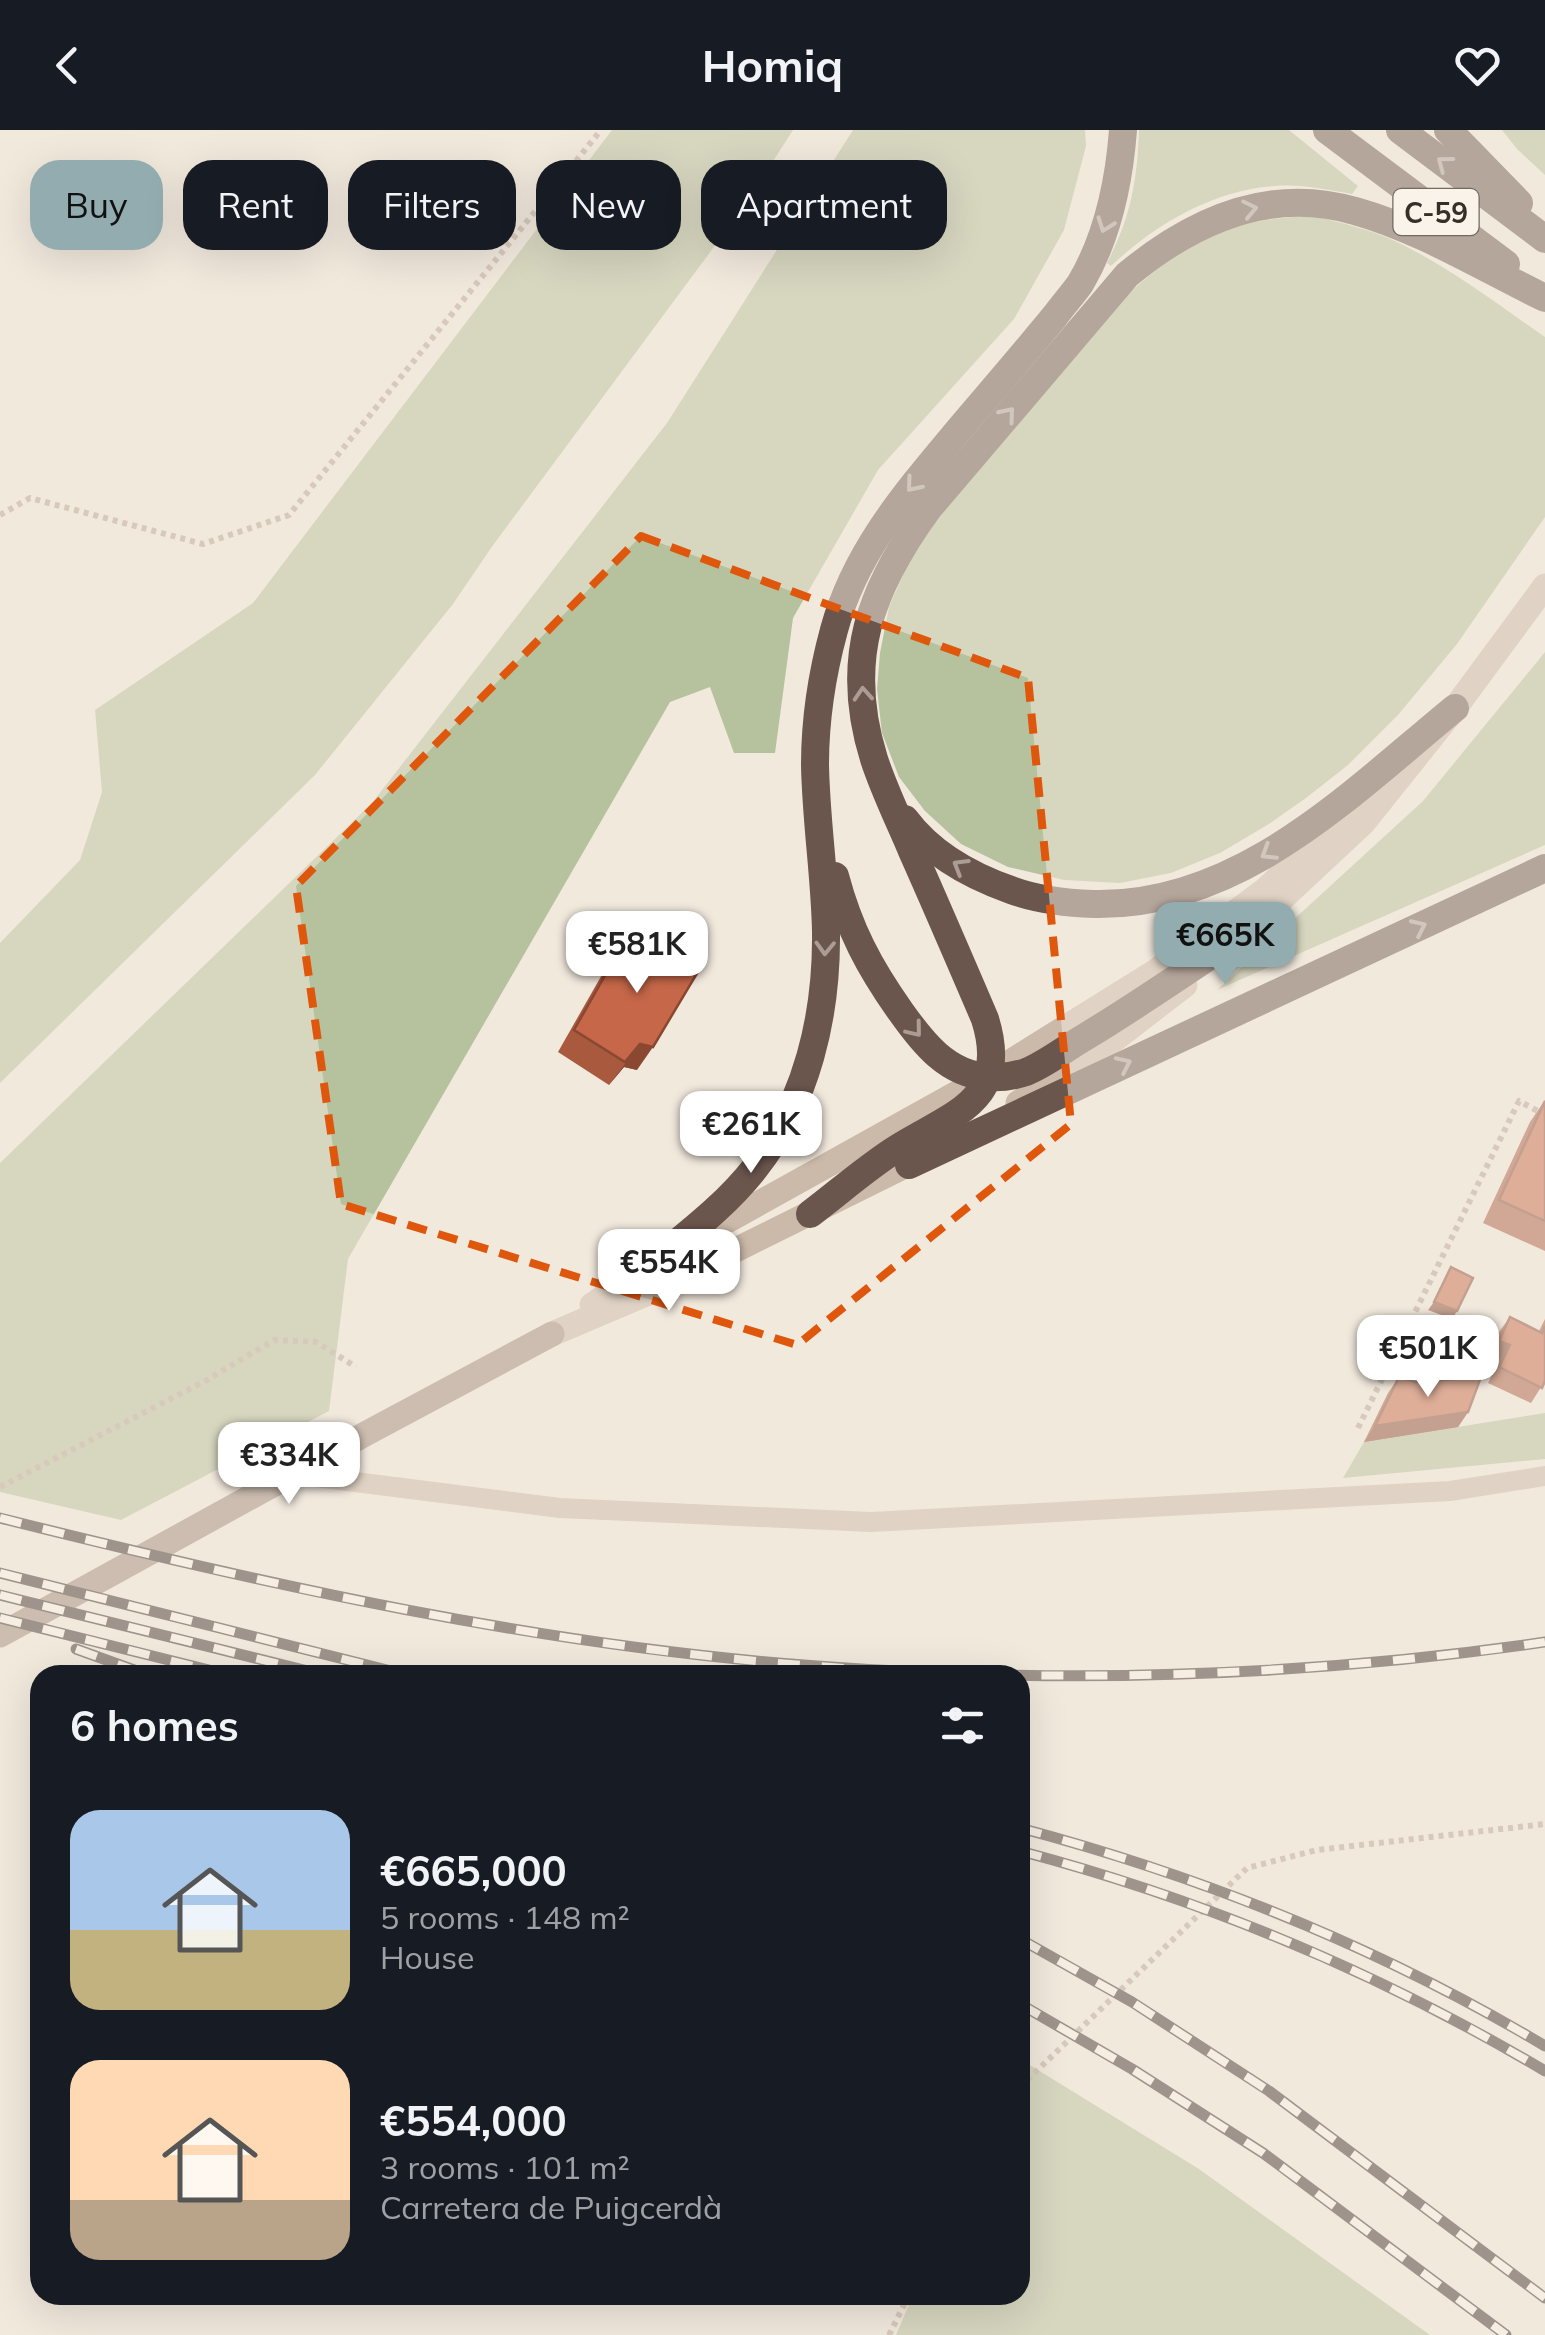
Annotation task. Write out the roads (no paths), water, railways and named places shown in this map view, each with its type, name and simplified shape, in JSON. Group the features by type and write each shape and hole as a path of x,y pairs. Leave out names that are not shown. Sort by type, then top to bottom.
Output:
{"highway":[{"path":"655,1261 714,1212 754,1169 783,1126 804,1078 825,980 817,721 834,627 851,583 868,547 898,502 1080,284 1114,202 1123,130"},
{"name":"C-59","path":"1327,130 1545,296"},
{"name":"C-59","path":"1400,130 1545,239"},
{"path":"1448,130 1545,229"},
{"path":"810,1214 895,1150 962,1112 979,1094 992,1051 985,1020 885,788 866,727 861,685 863,648 872,608 887,572 901,546 941,494 1127,275 1180,235 1211,220 1245,209 1280,204 1353,210 1545,296"},
{"path":"885,788 908,824 927,842 986,881 1024,895 1067,903 1117,904 1160,898 1202,886 1246,866 1288,840 1324,816 1455,708"},
{"path":"819,816 842,904 863,955 880,982 934,1054 956,1070 986,1078 1006,1078 1028,1071 1257,924"},
{"path":"910,1165 1545,868"}],"main road":[{"path":"0,1635 552,1334"}],"street":[{"path":"552,1334 653,1291 910,1165 1008,1109 1116,1039 1257,924 1364,822 1545,586"},
{"path":"552,1334 655,1261 986,1078 1156,971 1265,890 1455,708"}],"lane":[{"path":"292,1474 560,1508 871,1522 1450,1490 1545,1476"}],"railway":[{"path":"0,1518 202,1567 406,1610 611,1644 806,1665"},
{"path":"0,1573 367,1665"},
{"path":"0,1595 284,1665"},
{"path":"0,1618 189,1665"},
{"path":"1030,1675 1273,1670 1545,1642"},
{"path":"76,1649 120,1665"},
{"path":"1030,1831 1157,1869 1290,1919 1420,1977 1545,2046"},
{"path":"1030,1854 1157,1892 1290,1943 1419,2002 1545,2071"},
{"path":"1030,1945 1132,2002 1269,2091 1545,2298"},
{"path":"1030,2010 1263,2153 1506,2335"}]}
